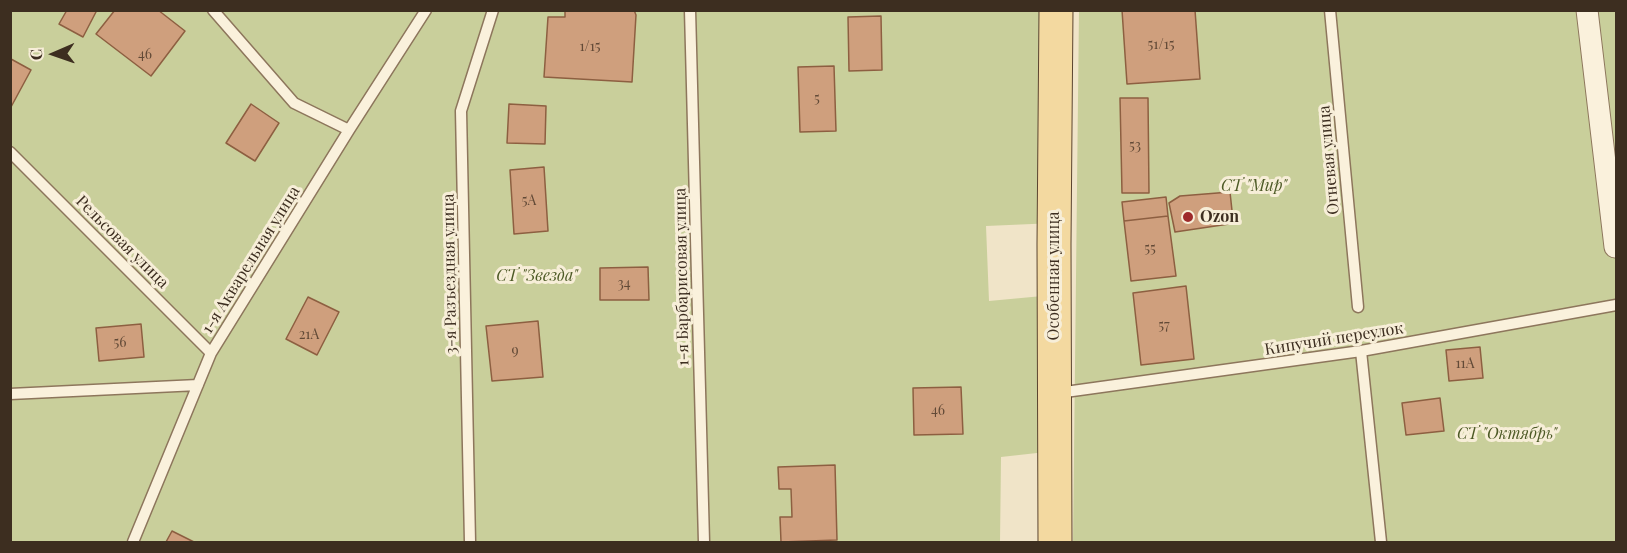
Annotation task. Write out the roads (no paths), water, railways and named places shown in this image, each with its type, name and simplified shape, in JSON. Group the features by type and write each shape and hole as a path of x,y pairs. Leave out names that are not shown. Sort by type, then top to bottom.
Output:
{"main road":[{"name":"Особенная улица","path":"1055,543 1056,10"}],"street":[{"path":"1587,10 1615,247"}],"lane":[{"path":"213,10 294,103 349,130"},
{"name":"1-я Акварельная улица","path":"133,543 212,352 426,10"},
{"name":"3-я Разъездная улица","path":"470,543 461,111 493,10"},
{"name":"1-я Барбарисовая улица","path":"690,10 704,543"},
{"name":"Огневая улица","path":"1330,10 1358,307"},
{"name":"Рельсовая улица","path":"10,153 212,352"},
{"name":"Кипучий переулок","path":"1055,393 1361,351 1617,305"},
{"path":"1361,351 1381,543"},
{"path":"10,394 198,385"}],"place":[{"name":"Ozon","path":"1188,217"}],"park label":[{"name":"СТ \"Мир\"","path":"1254,186"},
{"name":"СТ \"Звезда\"","path":"537,276"},
{"name":"СТ \"Октябрь\"","path":"1507,434"}]}
